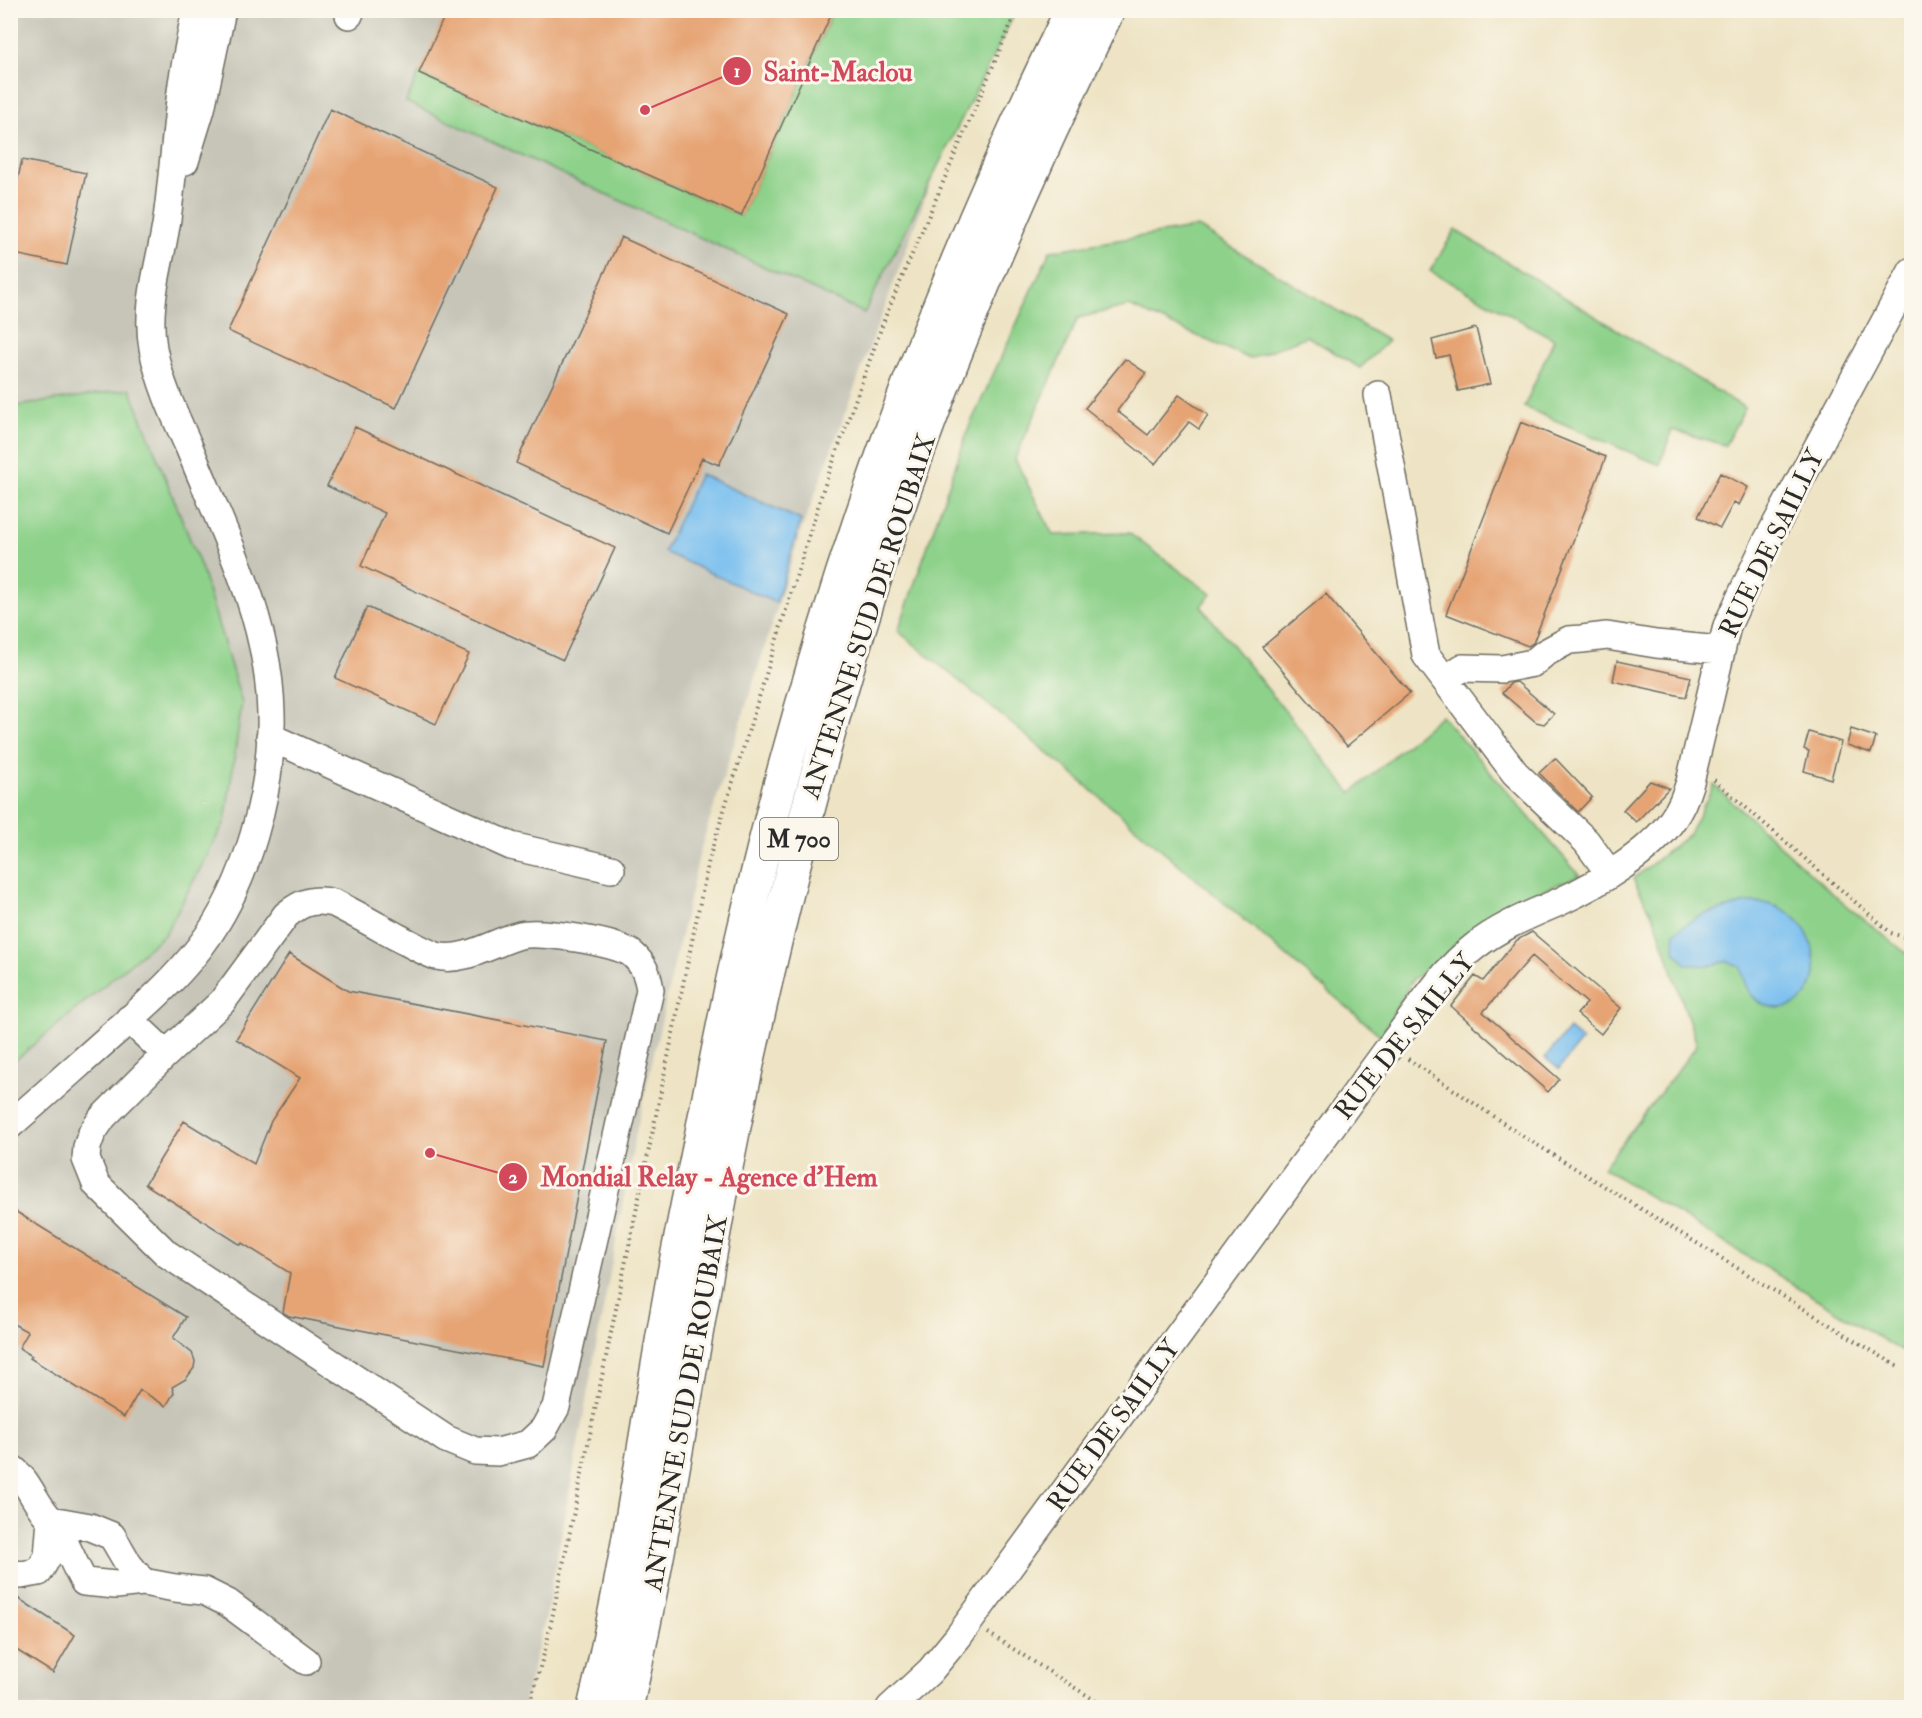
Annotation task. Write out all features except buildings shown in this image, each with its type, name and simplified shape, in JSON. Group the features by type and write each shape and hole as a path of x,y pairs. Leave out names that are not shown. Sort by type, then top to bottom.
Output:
{"highway":[{"name":"ANTENNE SUD DE ROUBAIX","path":"594,1707 639,1483 669,1297 743,933 790,750 836,597 896,421 984,199 1015,128 1072,10"},
{"name":"ANTENNE SUD DE ROUBAIX","path":"626,1707 655,1572 745,1074 809,801 895,518 921,445 1019,200 1058,111 1108,10"}],"street":[{"path":"10,1125 164,989 199,948 215,926 244,864 254,835 267,772 271,714 266,663 245,584 176,418 155,358 151,328 151,312 166,222 182,82 196,10"},
{"path":"166,222 198,122 222,10"},
{"name":"RUE DE SAILLY","path":"890,1707 930,1671 969,1622 1390,1047 1435,989 1472,948 1494,933 1585,889 1610,874 1648,845 1673,820 1683,801 1695,764 1727,626 1765,545 1911,271"},
{"path":"1378,395 1426,655 1515,773 1586,841 1610,874"},
{"path":"1445,680 1462,668 1502,669 1533,663 1545,653 1569,640 1607,636 1656,644 1720,650"},
{"path":"270,737 511,846 611,869"},
{"path":"320,900 334,903 437,956 469,954 522,934 539,933 616,946 632,954 647,974 650,990 556,1407 544,1429 528,1444 498,1452 475,1451 446,1439 167,1254 96,1184 86,1159 92,1133 103,1118 166,1054 222,1002 286,915 307,901 320,900"},
{"path":"129,1019 166,1054"},
{"path":"10,1467 29,1486 41,1510 63,1537 71,1560 84,1582 116,1585 143,1582 204,1590 228,1602 306,1661"},
{"path":"10,1573 21,1575 39,1572 48,1556 51,1520"},
{"path":"51,1520 90,1527 112,1536 129,1565 143,1582"}],"path":[{"path":"1695,764 1891,933 1911,940"},
{"path":"1390,1047 1521,1135 1900,1368"},
{"path":"969,1622 1107,1707"}],"shaded area":[{"path":"11,11 1008,11 962,99 802,529 700,851 636,1132 547,1612 523,1707 11,1707 11,1064 165,934 130,389 11,407"}],"green space":[{"path":"833,11 1016,11 864,313 406,102 419,73 741,216"},
{"path":"1198,227 1388,341 1360,368 1307,336 1250,359 1129,306 1078,318 1015,459 1053,535 1129,533 1211,594 1201,606 1351,793 1441,715 1580,876 1543,890 1507,912 1413,979 1381,1036 1056,760 898,631 969,427 1050,251"},
{"path":"1455,230 1745,408 1725,445 1672,430 1660,465 1524,407 1554,339 1430,271"},
{"path":"130,389 201,567 242,703 225,822 165,934 11,1064 11,407"},
{"path":"1714,785 1842,902 1911,957 1911,1357 1603,1168 1697,1045 1656,922 1633,879 1689,834"}],"water":[{"path":"700,474 801,520 776,603 664,552"},
{"path":"1745,903 1765,903 1786,911 1800,922 1809,938 1815,961 1814,978 1804,998 1789,1007 1772,1007 1756,1000 1748,990 1741,967 1728,961 1708,966 1686,964 1674,950 1675,932 1689,922 1703,915"},
{"path":"1569,1029 1582,1040 1559,1069 1545,1058"}],"place":[{"name":"Saint-Maclou","path":"645,110"},
{"name":"Mondial Relay - Agence d'Hem","path":"430,1153"}]}
